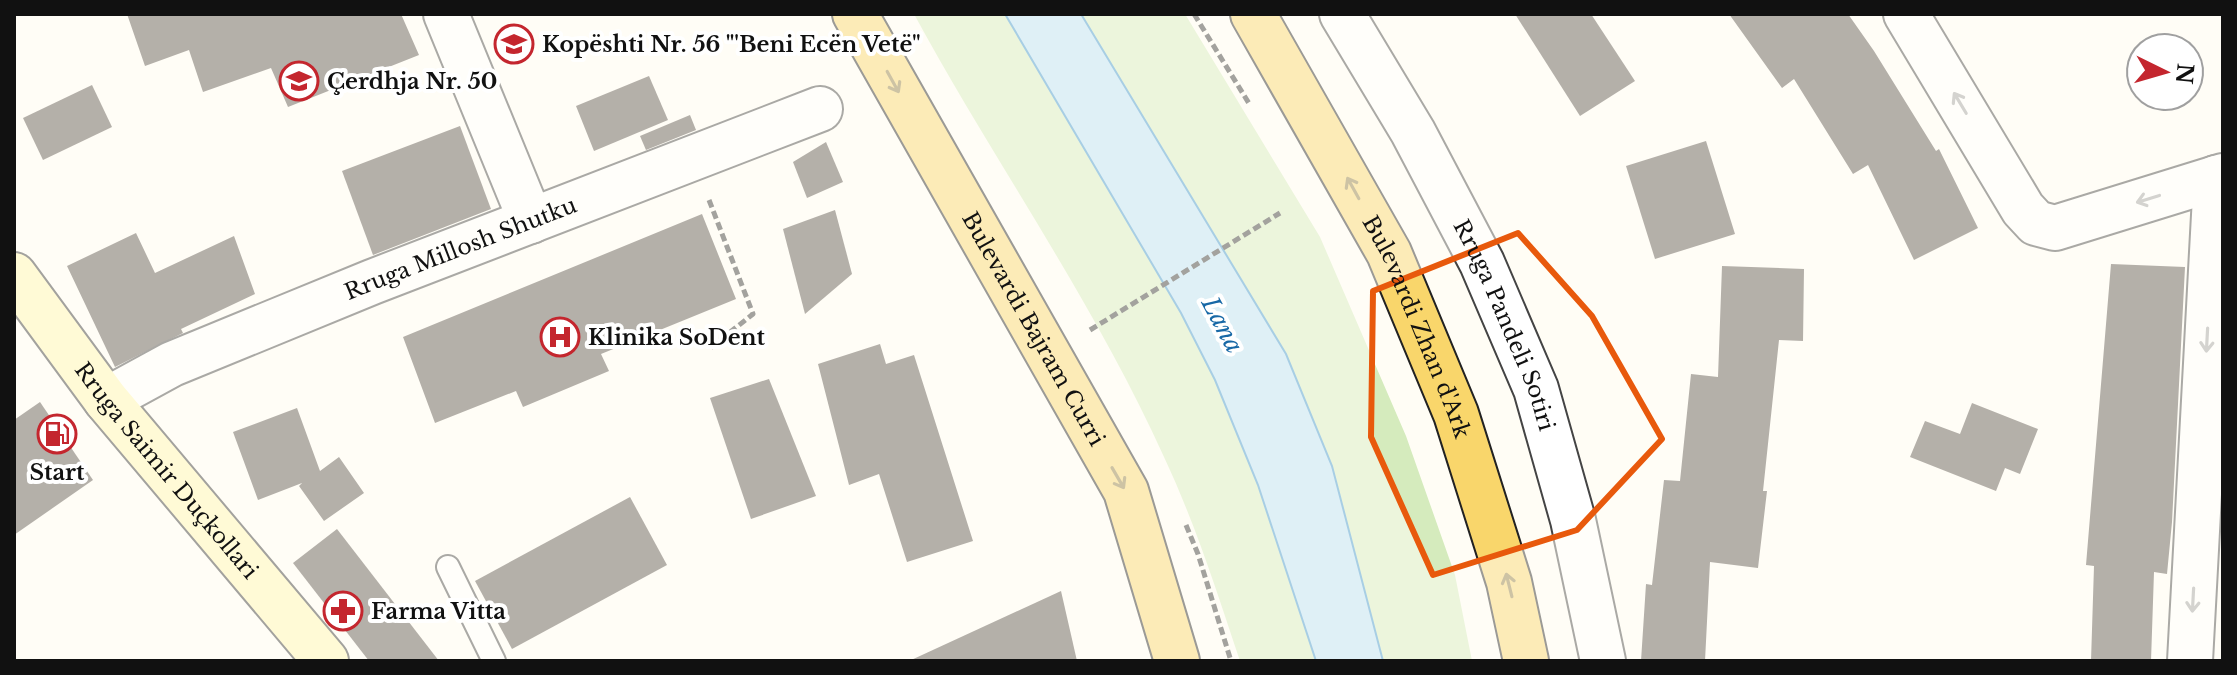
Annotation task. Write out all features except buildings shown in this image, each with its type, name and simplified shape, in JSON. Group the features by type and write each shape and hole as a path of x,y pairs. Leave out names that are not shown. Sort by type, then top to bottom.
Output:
{"main road":[{"name":"Bulevardi Bajram Curri","path":"855,14 1126,491 1177,661"},
{"name":"Bulevardi Zhan d'Ark","path":"1253,14 1382,240 1401,282 1456,414 1509,582 1526,661"},
{"name":"Rruga Saimir Duçkollari","path":"14,275 106,400 326,661"}],"street":[{"path":"446,14 531,221"},
{"name":"Rruga Pandeli Sotiri","path":"1342,14 1413,132 1475,250 1536,389 1573,520 1603,661"},
{"path":"1906,14 2023,209 2036,223 2055,228 2219,177 2190,661"},
{"name":"Rruga Millosh Shutku","path":"106,400 172,364 409,267 820,109"}],"lane":[{"path":"448,567 494,661"}],"path":[{"path":"1194,14 1250,106"},
{"path":"693,158 753,314 709,349"},
{"path":"1090,330 1280,213"}],"highlighted area":[{"path":"1518,233 1592,316 1662,439 1577,530 1433,575 1371,437 1373,291"}],"green space":[{"path":"914,14 1005,14 1181,313 1215,380 1258,485 1316,661 1240,661 1186,507 1136,400 1107,343"},
{"path":"1081,14 1185,14 1320,237 1406,436 1455,575 1472,661 1383,661 1332,466 1286,354"}],"water":[{"name":"Lana","path":"1005,14 1081,14 1286,354 1332,466 1383,661 1316,661 1258,485 1215,380 1181,313"}],"place":[{"name":"Kopështi Nr. 56 \"'Beni Ecën Vetë\"","path":"514,44"},
{"name":"Çerdhja Nr. 50","path":"299,81"},
{"name":"Klinika SoDent","path":"560,337"},
{"name":"Start","path":"57,434"},
{"name":"Farma Vitta","path":"343,611"}]}
